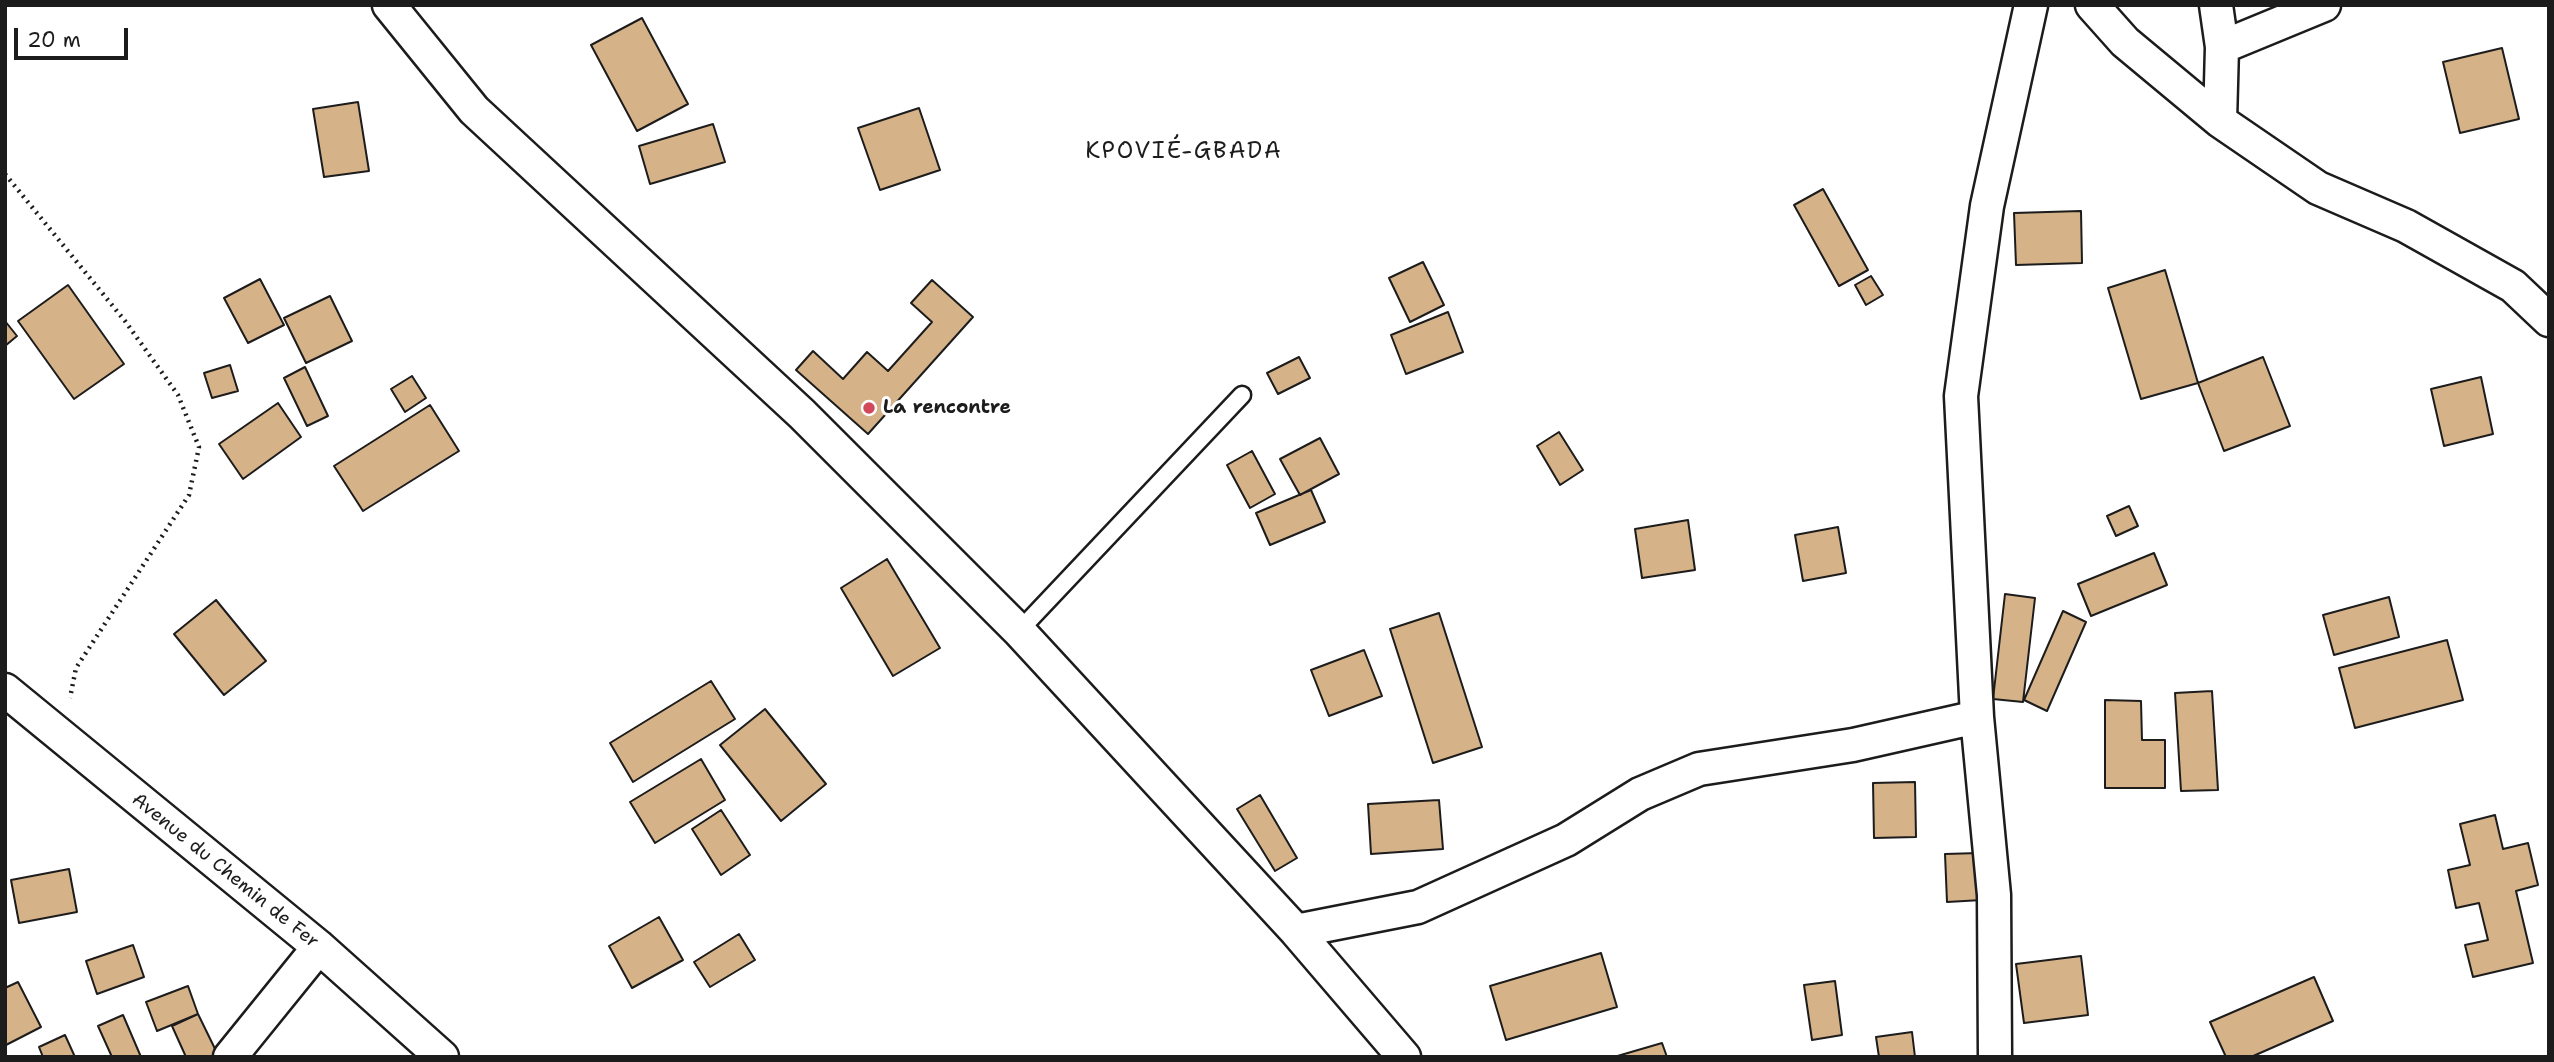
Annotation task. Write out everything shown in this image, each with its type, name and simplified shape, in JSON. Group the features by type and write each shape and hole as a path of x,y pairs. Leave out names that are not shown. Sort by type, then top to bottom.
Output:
{"street":[{"path":"389,5 474,110 802,414 1019,631 1296,932 1404,1057"},
{"path":"1995,1057 1994,895 1977,717 1961,396 1987,206 2031,5"},
{"path":"2092,5 2125,42 2220,121 2318,188 2406,226 2513,286 2549,320"},
{"path":"2216,5 2222,47 2220,121"},
{"path":"2222,47 2324,5"},
{"name":"Avenue du Chemin de Fer","path":"5,690 319,947 442,1057"},
{"path":"1296,932 1418,907 1566,840 1640,794 1699,769 1853,745 1977,717"},
{"path":"230,1057 319,947"}],"lane":[{"path":"1019,631 1242,395"}],"path":[{"path":"5,174 125,321 178,395 199,447 189,495 76,668 62,739"}],"building":[{"path":"642,18 688,104 637,131 591,45"},
{"path":"2502,48 2519,119 2460,133 2443,62"},
{"path":"358,102 369,171 324,177 313,109"},
{"path":"919,108 940,170 880,190 858,128"},
{"path":"713,124 725,162 650,184 639,146"},
{"path":"1823,189 1868,270 1839,286 1794,205"},
{"path":"2081,211 2082,263 2016,265 2014,213"},
{"path":"1423,262 1444,305 1410,322 1389,278"},
{"path":"2165,270 2198,383 2141,399 2108,288"},
{"path":"1871,276 1883,295 1866,305 1855,285"},
{"path":"260,279 284,325 248,343 224,298"},
{"path":"932,280 973,317 868,434 796,370 813,351 843,379 867,352 888,371 932,322 911,303"},
{"path":"68,285 124,364 74,399 18,321"},
{"path":"330,296 352,341 306,363 284,318"},
{"path":"1448,312 1463,352 1406,374 1391,335"},
{"path":"5,321 17,336 5,346"},
{"path":"1299,357 1310,378 1278,394 1267,373"},
{"path":"2263,357 2290,426 2224,451 2198,383"},
{"path":"230,365 238,391 212,398 204,373"},
{"path":"305,367 328,416 307,426 284,378"},
{"path":"412,376 426,398 405,412 391,389"},
{"path":"2481,377 2493,434 2444,446 2431,389"},
{"path":"278,403 301,437 243,479 219,444"},
{"path":"430,405 459,451 363,511 334,466"},
{"path":"1559,432 1583,470 1560,485 1537,446"},
{"path":"1320,438 1339,474 1300,495 1280,459"},
{"path":"1252,451 1275,494 1250,508 1227,465"},
{"path":"1311,490 1325,522 1270,545 1256,513"},
{"path":"2129,506 2138,526 2116,536 2107,516"},
{"path":"1688,520 1695,570 1642,578 1635,529"},
{"path":"1838,527 1846,573 1803,581 1795,535"},
{"path":"2154,553 2167,585 2091,616 2078,584"},
{"path":"887,559 940,648 893,676 841,588"},
{"path":"2005,594 2035,598 2023,702 1993,699"},
{"path":"2389,597 2399,637 2334,655 2323,615"},
{"path":"216,600 266,661 224,695 174,634"},
{"path":"2063,611 2086,622 2047,711 2024,700"},
{"path":"1439,613 1482,747 1433,763 1390,629"},
{"path":"2447,640 2463,700 2355,728 2339,668"},
{"path":"1364,650 1382,696 1329,716 1311,670"},
{"path":"711,681 735,719 633,782 610,743"},
{"path":"2212,691 2218,790 2181,791 2175,693"},
{"path":"2105,700 2141,701 2142,740 2165,740 2165,788 2105,788"},
{"path":"765,709 826,784 781,821 720,745"},
{"path":"701,759 725,800 655,843 630,802"},
{"path":"1915,782 1916,837 1874,838 1873,783"},
{"path":"1260,795 1297,858 1275,871 1237,809"},
{"path":"1439,800 1443,849 1371,854 1368,804"},
{"path":"721,810 750,855 721,875 692,829"},
{"path":"2495,815 2503,849 2528,843 2538,885 2516,891 2533,963 2473,977 2465,945 2488,940 2479,903 2456,908 2448,870 2470,865 2460,824"},
{"path":"1979,853 1982,900 1947,902 1945,854"},
{"path":"69,869 77,912 19,923 11,880"},
{"path":"659,917 683,960 632,988 609,946"},
{"path":"739,934 755,960 710,987 694,962"},
{"path":"133,945 144,977 97,994 86,961"},
{"path":"1601,953 1617,1007 1506,1040 1490,986"},
{"path":"2081,956 2088,1015 2024,1023 2016,964"},
{"path":"2314,977 2333,1021 2251,1057 2226,1057 2210,1022"},
{"path":"1835,981 1842,1035 1812,1040 1804,985"},
{"path":"18,982 41,1027 6,1045 5,988"},
{"path":"188,986 198,1014 157,1031 146,1002"},
{"path":"198,1014 219,1057 186,1057 172,1026"},
{"path":"123,1015 141,1057 112,1057 98,1026"},
{"path":"1912,1032 1915,1057 1879,1057 1876,1037"},
{"path":"65,1035 75,1057 43,1057 39,1047"},
{"path":"1662,1043 1667,1057 1614,1057"}],"place":[{"name":"La rencontre","path":"869,408"}],"district":[{"name":"KPOVIÉ-GBADA","path":"1184,152"}]}
